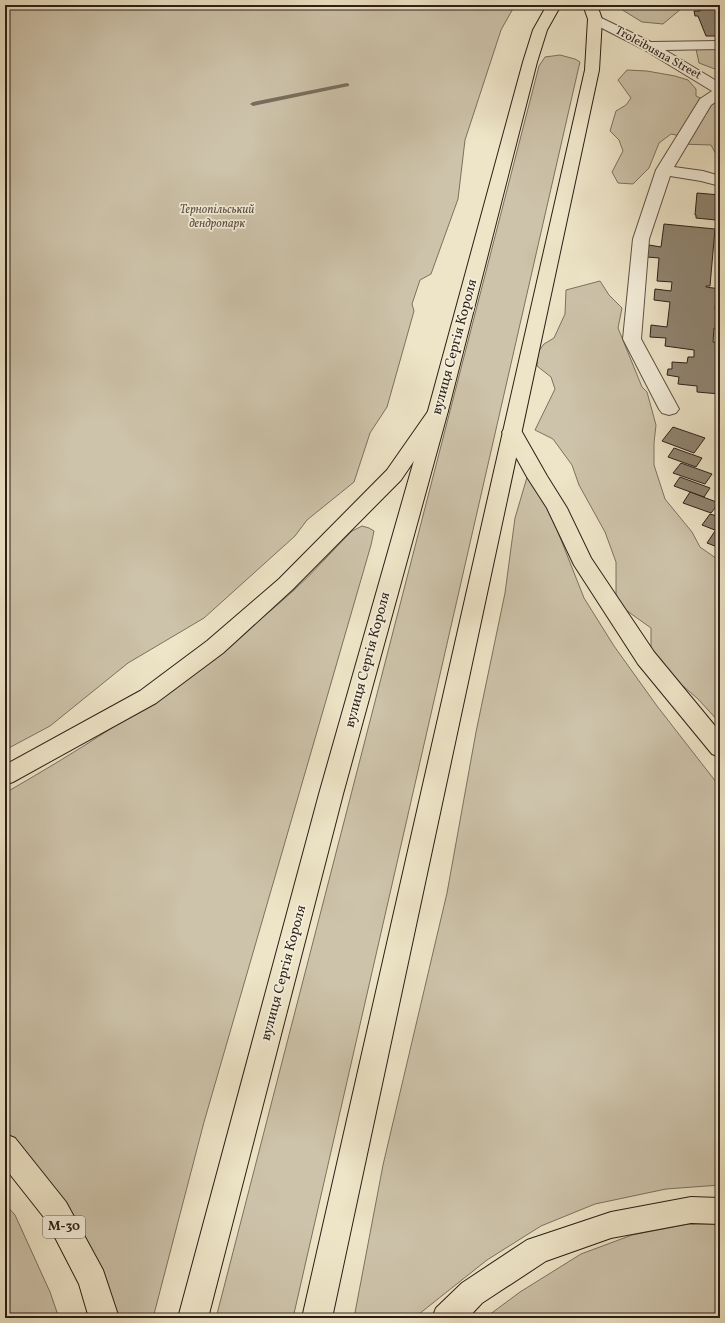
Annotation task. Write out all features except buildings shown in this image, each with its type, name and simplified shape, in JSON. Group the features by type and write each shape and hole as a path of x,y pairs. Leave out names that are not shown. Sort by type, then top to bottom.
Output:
{"main road":[{"name":"вулиця Сергія Короля","path":"193,1318 331,794 438,411 530,62 540,30 554,5"},
{"path":"317,1318 592,70 592,12"},
{"path":"5,776 148,697 215,647 286,584 394,475 438,411"},
{"path":"512,432 537,477 557,508 581,560 646,658 720,748"},
{"name":"М-30","path":"5,1147 56,1211 93,1280 104,1318"},
{"path":"447,1318 472,1293 537,1250 611,1225 691,1210 720,1211"}],"street":[{"name":"Troleibusna Street","path":"592,12 720,91"},
{"path":"648,46 720,45"},
{"path":"669,409 632,339 641,239 664,170 705,102 720,91"},
{"path":"664,170 703,176 720,181"}],"green space":[{"name":"Тернопільський дендропарк","path":"5,5 515,5 501,30 465,140 458,199 431,274 420,280 412,304 414,311 387,407 370,433 354,482 307,520 295,536 204,618 128,663 50,726 5,750"},
{"path":"694,5 682,8 663,24 642,22 616,6"},
{"path":"706,46 720,52 720,71 699,63 696,49"},
{"path":"560,55 580,62 293,1318 216,1318 539,66 545,57"},
{"path":"627,70 647,71 688,80 696,89 696,96 709,102 720,103 720,162 711,145 680,144 681,136 671,134 659,143 649,168 633,184 618,183 612,172 623,151 619,140 610,131 616,111 626,105 631,98 618,80"},
{"path":"600,281 609,295 622,308 618,328 642,387 647,392 656,425 654,465 665,499 692,532 700,547 720,561 720,723 698,699 651,658 651,628 616,603 616,562 605,532 579,485 572,465 553,439 535,430 555,389 551,377 537,366 538,352 544,344 554,338 565,314 566,290"},
{"path":"528,474 541,489 584,598 614,646 657,706 720,787 720,1185 666,1189 595,1204 541,1226 487,1260 414,1318 354,1318 383,1165 447,893 476,732 505,593 515,518"},
{"path":"362,526 374,531 371,545 204,1122 153,1318 120,1318 94,1267 5,1135 5,793 80,748 190,675 259,621 300,585 352,531"},
{"path":"5,1204 15,1215 50,1292 59,1318 5,1318"},
{"path":"688,1224 720,1224 720,1318 485,1318 520,1292 581,1254 632,1235"}],"waterway":[{"path":"253,104 347,85"}]}
